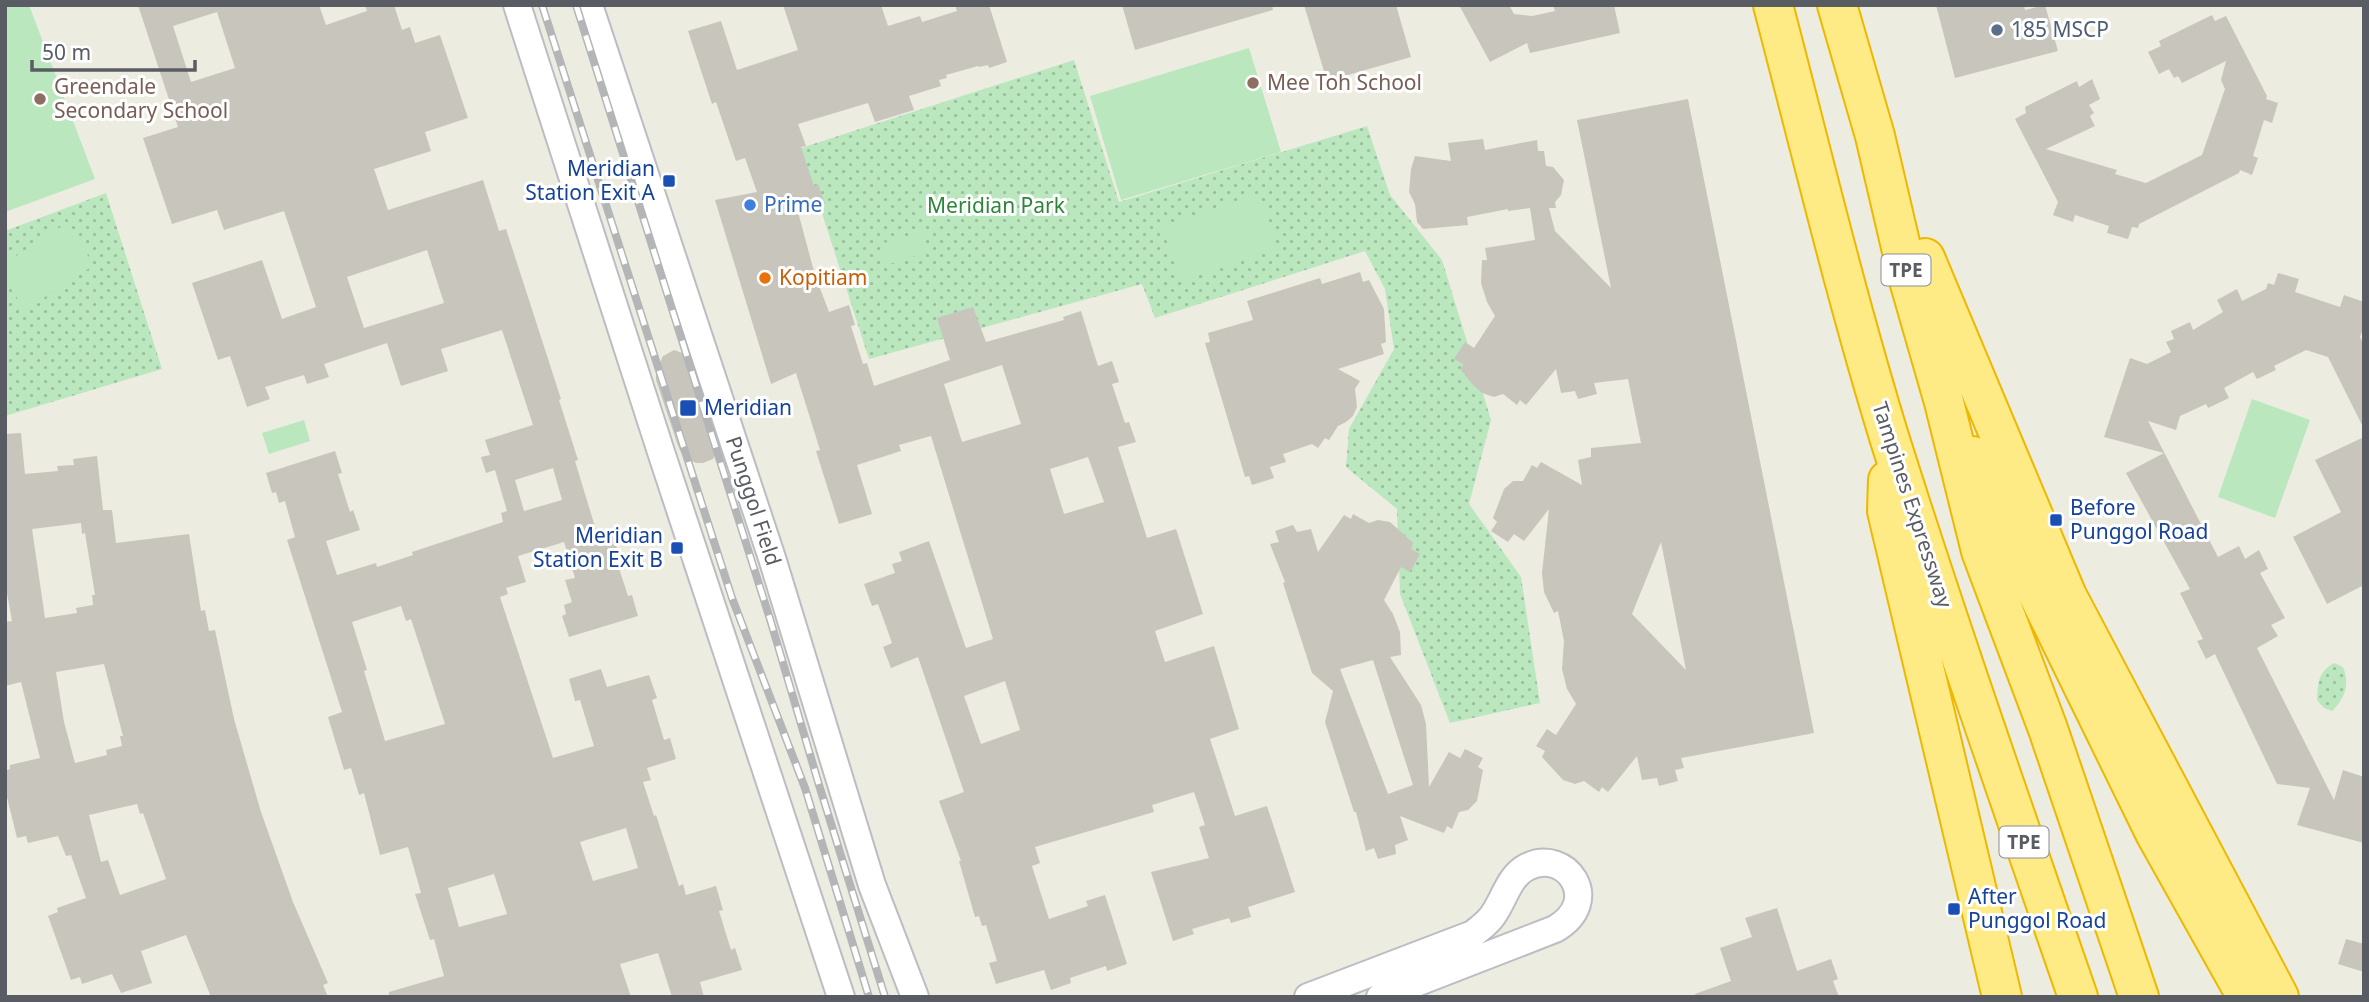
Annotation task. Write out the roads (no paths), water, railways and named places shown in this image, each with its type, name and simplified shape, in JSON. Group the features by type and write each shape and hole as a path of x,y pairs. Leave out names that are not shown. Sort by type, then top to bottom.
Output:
{"highway":[{"name":"Tampines Expressway","path":"1773,5 1838,254 1890,438 1971,687 2078,997"},
{"name":"TPE","path":"1838,5 1875,136 1908,277 1944,402 1981,551 2048,729 2139,997"},
{"path":"1875,136 2067,596 2279,997"},
{"path":"1944,402 2003,514 2034,586 2155,833 2241,987"},
{"path":"1890,438 1887,511 2002,997"},
{"path":"2203,850 2241,987"}],"street":[{"path":"517,5 670,481 841,997"},
{"name":"Punggol Field","path":"589,5 772,558 872,885 915,997"},
{"path":"1308,997 1473,934 1491,919 1506,896 1510,884 1525,868 1544,863 1558,866 1570,873 1577,883 1578,906 1566,923 1380,997"}],"railway":[{"path":"542,5 732,598 805,788 869,997"},
{"path":"576,5 770,619 885,997"}],"place":[{"name":"185 MSCP","path":"1997,30"},
{"name":"Mee Toh School","path":"1253,83"},
{"name":"Greendale Secondary School","path":"40,99"},
{"name":"Meridian Station Exit A","path":"669,181"},
{"name":"Prime","path":"750,205"},
{"name":"Kopitiam","path":"765,278"},
{"name":"Meridian","path":"688,408"},
{"name":"Before Punggol Road","path":"2056,520"},
{"name":"Meridian Station Exit B","path":"677,548"},
{"name":"After Punggol Road","path":"1954,909"}],"park label":[{"name":"Meridian Park","path":"996,206"}]}
